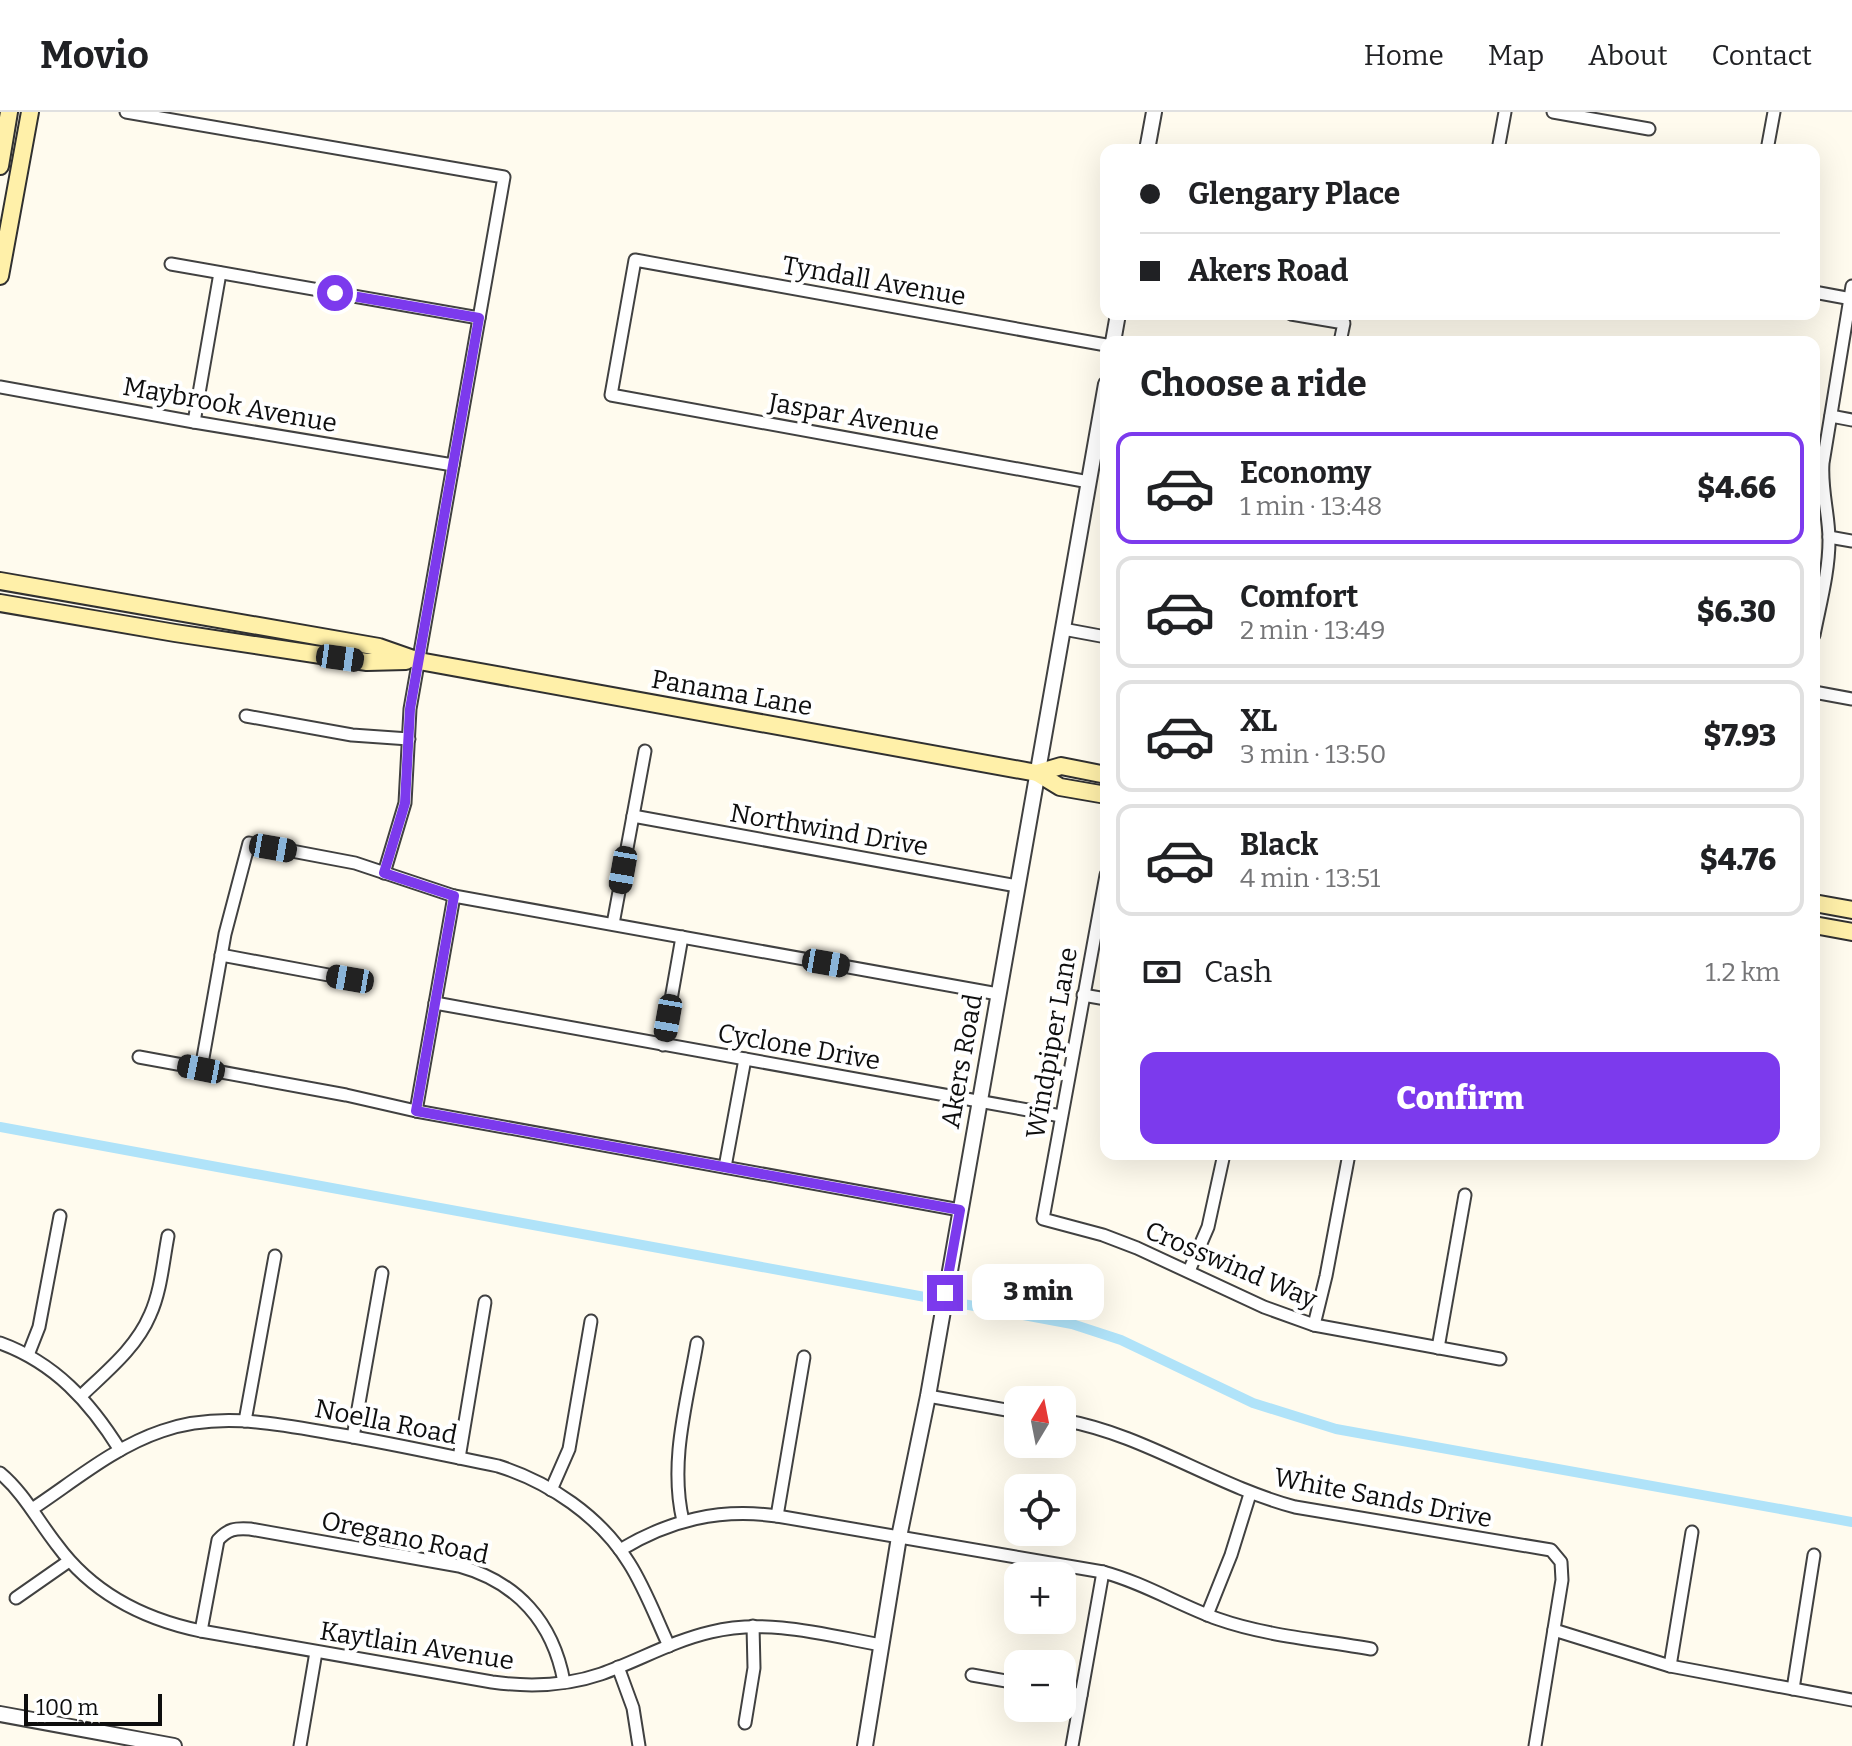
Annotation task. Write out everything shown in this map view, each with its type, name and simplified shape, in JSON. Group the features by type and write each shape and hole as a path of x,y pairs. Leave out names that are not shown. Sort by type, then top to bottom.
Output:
{"main road":[{"path":"0,166 9,112"},
{"path":"0,276 30,112"},
{"path":"0,209 0,255"},
{"name":"Panama Lane","path":"0,581 379,647 419,661 1037,773 1060,787 1100,794"},
{"name":"Panama Lane","path":"0,603 367,662 419,661"},
{"path":"88,619 153,618 171,610"},
{"path":"175,633 192,624 252,624"},
{"name":"Panama Lane","path":"1037,773 1061,766 1100,774"},
{"path":"1820,904 1852,910"},
{"path":"1820,926 1852,932"}],"street":[{"path":"126,112 504,177 410,709 405,803 384,873"},
{"path":"1148,144 1152,112"},
{"path":"1499,144 1505,112"},
{"path":"1553,112 1649,129"},
{"path":"1768,144 1774,112"},
{"name":"Tyndall Avenue","path":"611,395 635,260 1100,344"},
{"path":"171,264 479,318"},
{"path":"194,422 220,273"},
{"path":"1820,292 1851,294 1822,481 1829,537 1820,578"},
{"path":"1326,320 1344,323 1341,336"},
{"name":"Maybrook Avenue","path":"0,387 453,465"},
{"name":"Jaspar Avenue","path":"611,395 1089,482"},
{"path":"1831,416 1852,420"},
{"name":"Akers Road","path":"865,1746 899,1537 928,1396 1100,419"},
{"path":"1829,537 1852,541"},
{"path":"1063,629 1100,636"},
{"path":"1820,693 1852,699"},
{"path":"246,716 352,735 409,739"},
{"path":"613,924 645,751"},
{"name":"Northwind Drive","path":"633,816 1017,886"},
{"path":"201,1069 221,955 249,843 355,863 454,896 998,994"},
{"path":"416,1111 454,896"},
{"name":"Windpiper Lane","path":"1043,1219 1100,902"},
{"path":"663,1045 682,937"},
{"path":"221,955 350,979"},
{"path":"1083,995 1100,998"},
{"name":"Cyclone Drive","path":"435,1003 1061,1116"},
{"path":"139,1057 960,1210"},
{"path":"725,1167 745,1059"},
{"path":"1189,1271 1212,1215 1223,1160"},
{"path":"1314,1325 1348,1160"},
{"path":"1438,1348 1465,1195"},
{"path":"28,1355 39,1327 60,1216"},
{"name":"Crosswind Way","path":"1043,1219 1103,1235 1264,1307 1314,1325 1500,1359"},
{"path":"81,1396 121,1358 142,1332 156,1297 168,1236"},
{"path":"245,1421 275,1256"},
{"path":"353,1437 382,1273"},
{"path":"459,1458 485,1302"},
{"path":"551,1490 569,1449 591,1321"},
{"path":"0,1343 28,1355 65,1380 102,1421 120,1450"},
{"path":"683,1521 676,1467 697,1343"},
{"path":"777,1516 804,1357"},
{"path":"928,1396 1004,1410"},
{"name":"Noella Road","path":"32,1509 143,1438 184,1425 224,1420 353,1437 459,1458 516,1472 551,1490 591,1518 620,1550 638,1578 669,1646"},
{"name":"White Sands Drive","path":"1076,1423 1119,1434 1250,1494 1295,1507 1551,1550 1561,1562 1562,1580 1535,1746"},
{"name":"Kaytlain Avenue","path":"0,1473 17,1489 69,1561 100,1589 134,1611 175,1626 492,1682 525,1685 564,1682 618,1667 713,1631 753,1626 881,1645"},
{"path":"1207,1615 1231,1555 1250,1494"},
{"path":"620,1550 644,1536 683,1521 735,1513 777,1516 1103,1572 1139,1583 1207,1615 1239,1625 1371,1649"},
{"name":"Oregano Road","path":"201,1631 218,1540 226,1531 237,1528 459,1566 491,1577 519,1596 543,1623 558,1654 564,1682"},
{"path":"1670,1666 1692,1532"},
{"path":"1793,1689 1814,1555"},
{"path":"16,1598 69,1561"},
{"path":"1072,1746 1103,1572"},
{"path":"745,1723 754,1668 753,1626"},
{"path":"1554,1630 1670,1666 1852,1700"},
{"path":"300,1746 316,1652"},
{"path":"618,1667 633,1708 639,1746"},
{"path":"972,1675 1004,1681"},
{"path":"1076,1694 1081,1695"},
{"path":"0,1714 95,1739 174,1746"}],"waterway":[{"path":"0,1127 1072,1324 1121,1340 1253,1403 1336,1429 1852,1522"}],"route":[{"path":"335,293 479,318 410,709 405,803 384,873 454,896 416,1111 960,1210 945,1293"}]}
